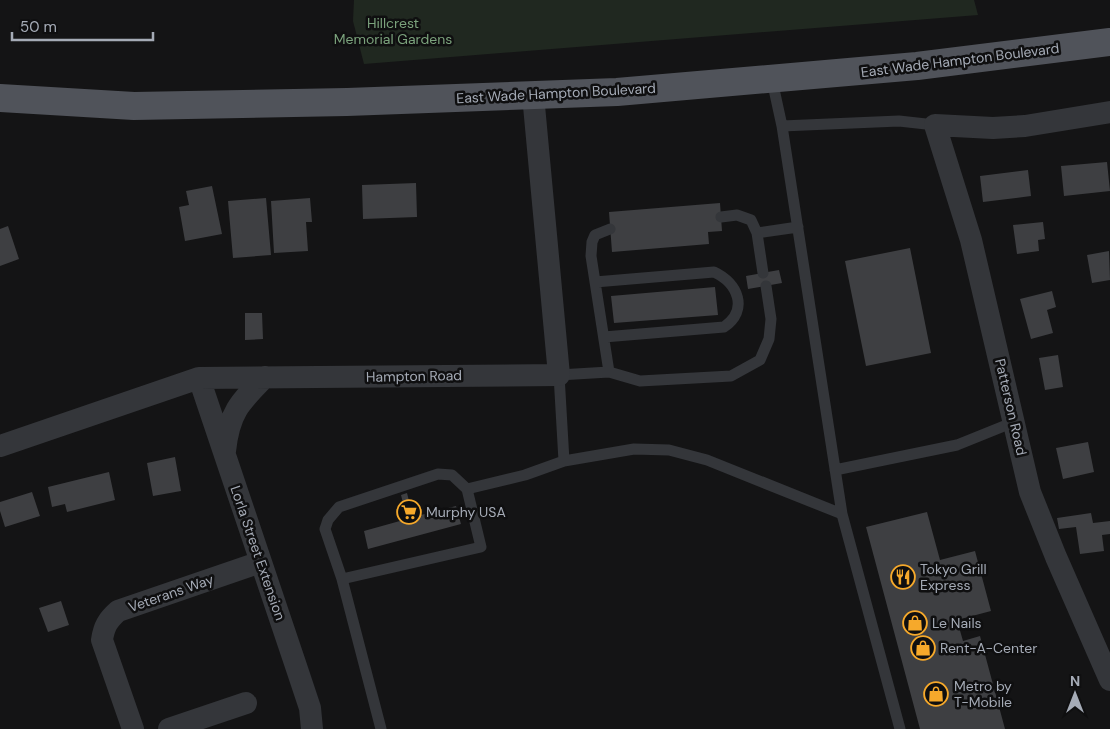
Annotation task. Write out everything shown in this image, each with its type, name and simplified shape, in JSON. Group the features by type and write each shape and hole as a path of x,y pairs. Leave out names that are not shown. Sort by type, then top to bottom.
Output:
{"main road":[{"name":"East Wade Hampton Boulevard","path":"0,98 134,106 347,102 617,92 918,66 1110,42"}],"street":[{"path":"533,94 559,375"},
{"path":"935,125 993,128 1024,126 1110,112"},
{"name":"Patterson Road","path":"935,125 972,240 1030,492 1110,680"},
{"name":"Hampton Road","path":"0,446 199,378 559,375"},
{"path":"225,454 228,426 239,405 266,377"},
{"name":"Lorla Street Extension","path":"199,378 310,708 312,729"},
{"name":"Veterans Way","path":"133,729 102,640 103,629 108,619 118,611 261,562"},
{"path":"169,729 246,702"}],"lane":[{"path":"772,80 782,126 842,514 900,729"},
{"path":"782,126 899,120 935,125"},
{"path":"721,217 737,215 751,220 757,233 763,273"},
{"path":"757,233 798,227"},
{"path":"609,372 595,282 592,242 595,235 610,229"},
{"path":"595,282 714,272 730,281 735,288 738,299 732,322 724,327 604,337"},
{"path":"564,461 559,375 609,372 640,381 731,376 760,360 770,339 771,319 766,286"},
{"path":"835,470 957,445 1014,422"},
{"path":"467,489 525,475 564,461 634,449 669,450 707,460 842,514"},
{"path":"342,579 481,547 467,489 452,475 438,474 339,507 328,520 325,529 342,579 381,729"}],"green space":[{"name":"Hillcrest Memorial Gardens","path":"354,0 974,0 978,15 364,64 353,21"}],"building":[{"path":"1107,162 1110,191 1064,196 1061,166"},
{"path":"1028,170 1031,196 983,202 980,176"},
{"path":"416,183 417,217 363,219 362,185"},
{"path":"212,186 222,234 185,241 179,207 189,205 186,191"},
{"path":"266,198 271,255 233,258 228,201"},
{"path":"310,198 312,222 306,222 308,251 274,253 271,201"},
{"path":"720,203 722,231 708,232 709,244 612,252 609,212"},
{"path":"1043,222 1045,239 1038,240 1039,251 1017,254 1013,225"},
{"path":"8,226 19,259 0,266 0,229"},
{"path":"910,248 931,353 866,366 845,261"},
{"path":"1109,251 1110,280 1092,283 1087,255"},
{"path":"779,270 782,283 748,289 746,276"},
{"path":"715,287 718,315 614,323 611,296"},
{"path":"1052,291 1056,307 1047,310 1053,333 1031,339 1020,299"},
{"path":"245,313 262,313 263,339 245,340"},
{"path":"1058,355 1063,387 1045,390 1039,358"},
{"path":"1088,442 1094,472 1063,479 1056,448"},
{"path":"175,457 181,491 153,496 147,463"},
{"path":"109,472 115,500 67,512 65,504 52,507 48,487"},
{"path":"32,492 40,516 5,527 0,511 0,502"},
{"path":"407,493 413,517 456,506 461,524 368,549 364,531 407,519 401,495"},
{"path":"927,512 940,560 975,551 991,611 957,620 963,641 980,636 1005,729 920,729 866,527"},
{"path":"1091,513 1093,523 1110,521 1110,534 1102,535 1104,551 1080,554 1076,527 1059,529 1057,518"},
{"path":"61,601 69,625 48,632 39,608"}],"place":[{"name":"Murphy USA","path":"409,512"},
{"name":"Tokyo Grill Express","path":"903,577"},
{"name":"Le Nails","path":"915,623"},
{"name":"Rent-A-Center","path":"923,648"},
{"name":"Metro by T-Mobile","path":"936,694"}]}
